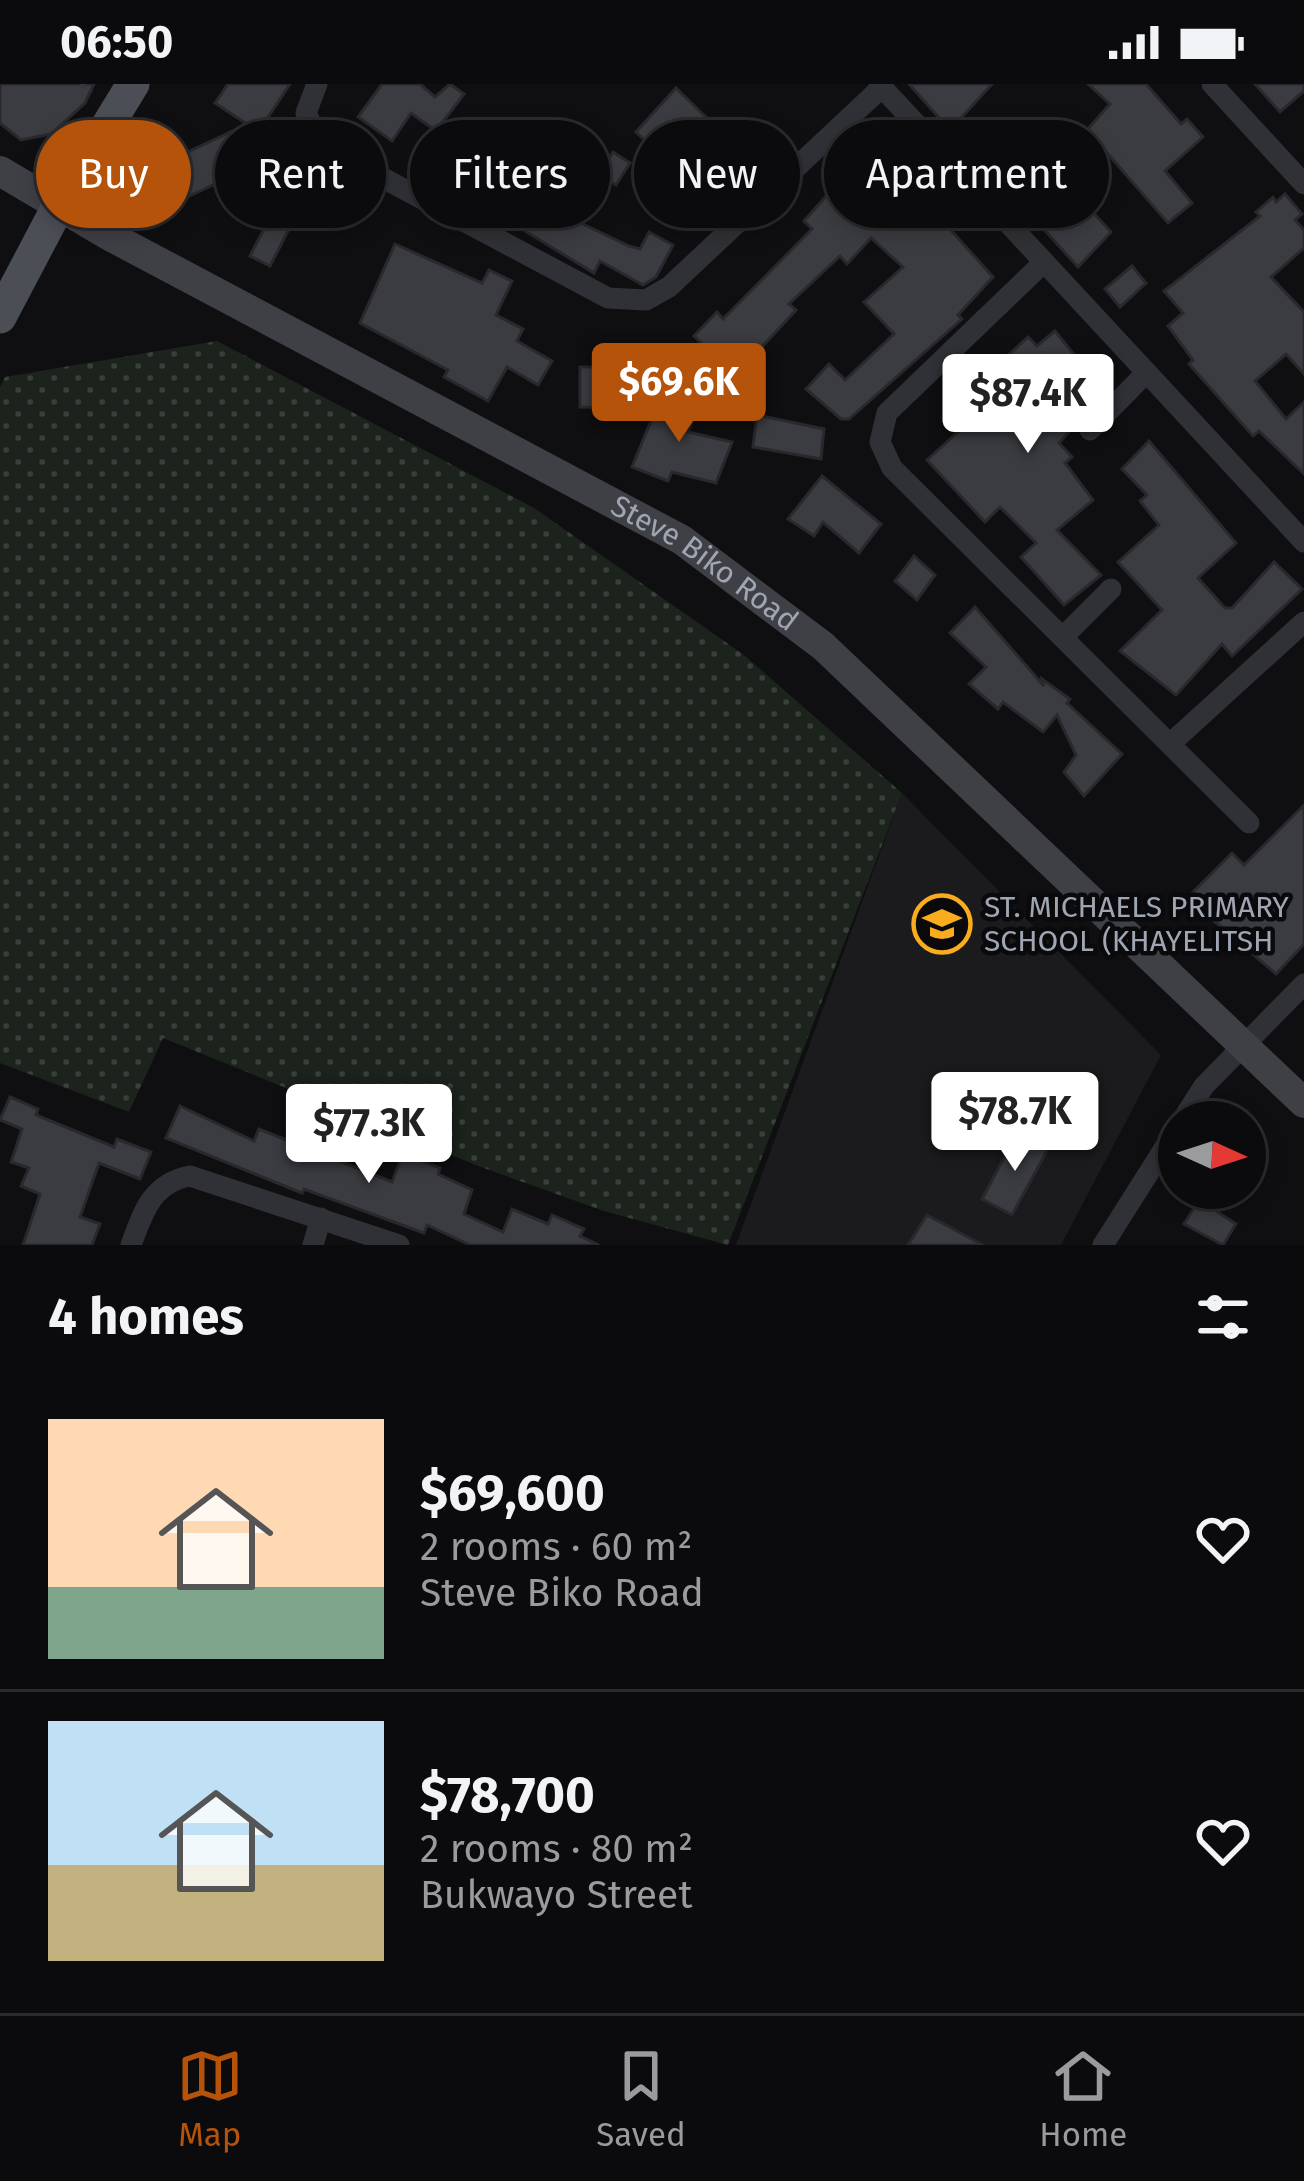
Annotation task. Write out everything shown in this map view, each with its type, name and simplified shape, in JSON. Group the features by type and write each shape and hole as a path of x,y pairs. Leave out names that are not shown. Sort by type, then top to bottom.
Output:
{"main road":[{"path":"111,120 133,84"},
{"path":"0,317 47,228"}],"street":[{"path":"316,84 306,113 321,145 608,298 637,302 669,287 881,86 1304,542"},
{"path":"1212,84 1304,184"},
{"name":"Steve Biko Road","path":"0,171 36,192"},
{"name":"Steve Biko Road","path":"102,228 682,540 760,594 839,661 1239,1047 1304,1103"},
{"path":"1044,262 887,413 880,442 892,468 1249,823"},
{"path":"1090,430 1146,373"},
{"path":"1063,638 1111,589"},
{"path":"1169,744 1304,622"},
{"path":"1194,1101 1239,1047 1304,984"},
{"path":"1103,1245 1158,1158"},
{"path":"131,1245 150,1199 180,1178 203,1177 399,1245"},
{"path":"313,1245 321,1218"}],"path":[{"path":"80,84 93,92"}],"shaded area":[{"path":"217,341 534,508 744,655 902,793 728,1245 604,1211 481,1167 163,1038 129,1112 0,1063 0,387 5,377"},
{"name":"ST. MICHAELS PRIMARY SCHOOL (KHAYELITSH","path":"902,793 1161,1055 1061,1245 736,1245"}],"building":[{"path":"0,84 94,84 85,103 66,120 36,120 36,137 21,140 0,123"},
{"path":"228,84 290,84 266,120 241,120 215,103"},
{"path":"382,84 420,84 435,97 450,84 464,94 444,120 421,120 411,113 392,141 386,137 386,120 358,117"},
{"path":"909,84 992,84 959,120 941,120"},
{"path":"1088,84 1146,84 1181,124 1187,119 1203,137 1165,171 1192,203 1168,223 1109,155 1109,120 1096,120 1110,104"},
{"path":"1255,84 1304,84 1304,91 1280,112"},
{"path":"676,88 709,120 647,120"},
{"path":"215,139 215,184 191,195 191,151"},
{"path":"613,152 630,163 616,185 610,181"},
{"path":"1285,194 1302,214 1295,220 1304,230 1304,248 1271,277 1304,312 1304,374 1286,354 1255,381 1286,419 1304,402 1304,474 1259,431 1253,436 1189,364 1193,360 1168,326 1183,313 1164,291 1260,216 1256,212 1273,197 1276,202"},
{"path":"824,198 824,228 949,228 993,277 958,315 962,319 849,419 841,419 806,389 829,364 845,380 894,334 864,302 903,267 871,238 847,264 840,256 789,304 796,310 734,377 694,336 717,312 723,319 812,229 804,221"},
{"path":"264,228 290,228 270,266 250,256"},
{"path":"591,228 640,249 649,232 673,245 656,277 643,285 600,261 594,273 525,231"},
{"path":"1043,228 1107,228 1111,232 1078,267"},
{"path":"395,244 482,283 489,270 512,281 496,315 523,329 517,341 552,361 538,385 507,367 488,401 444,377 448,370 360,323"},
{"path":"1132,266 1146,283 1120,307 1105,289"},
{"path":"1055,331 1105,393 1059,443 1072,457 1065,463 1093,500 1057,530 1101,575 1064,605 1021,557 1036,543 1000,507 985,522 927,460 968,423 962,417 1006,369 1000,363 1028,337 1037,346"},
{"path":"580,367 626,367 622,408 580,407"},
{"path":"662,394 698,408 688,432 732,442 716,483 672,472 668,481 632,467"},
{"path":"757,415 824,429 821,459 753,447"},
{"path":"1149,441 1236,543 1198,578 1225,608 1232,608 1274,562 1302,589 1232,656 1222,644 1176,695 1120,651 1162,610 1118,562 1159,525 1140,501 1147,495 1122,469"},
{"path":"822,476 881,524 859,553 823,522 814,536 788,519"},
{"path":"914,556 935,575 917,600 895,581"},
{"path":"975,607 1044,686 1042,679 1070,699 1067,703 1122,754 1084,796 1064,772 1076,755 1057,715 1043,732 1003,702 998,709 969,684 986,667 950,633"},
{"path":"1304,805 1304,944 1276,974 1187,898 1232,853 1244,865"},
{"path":"10,1097 38,1109 36,1115 114,1147 117,1139 151,1152 140,1179 99,1163 80,1217 100,1224 92,1245 23,1245 40,1194 21,1186 29,1168 11,1162 22,1129 0,1120"},
{"path":"180,1106 254,1141 259,1129 392,1182 403,1153 440,1168 438,1174 472,1190 464,1214 503,1232 512,1209 548,1224 552,1215 584,1229 580,1236 599,1245 470,1245 427,1225 424,1233 304,1189 302,1193 166,1138"},
{"path":"1018,1132 1048,1149 1012,1215 982,1199"},
{"path":"1193,1209 1213,1209 1236,1224 1223,1245 1184,1224"},
{"path":"927,1215 983,1245 908,1245"}],"place":[{"name":"ST. MICHAELS PRIMARY SCHOOL (KHAYELITSH","path":"942,924"}]}
